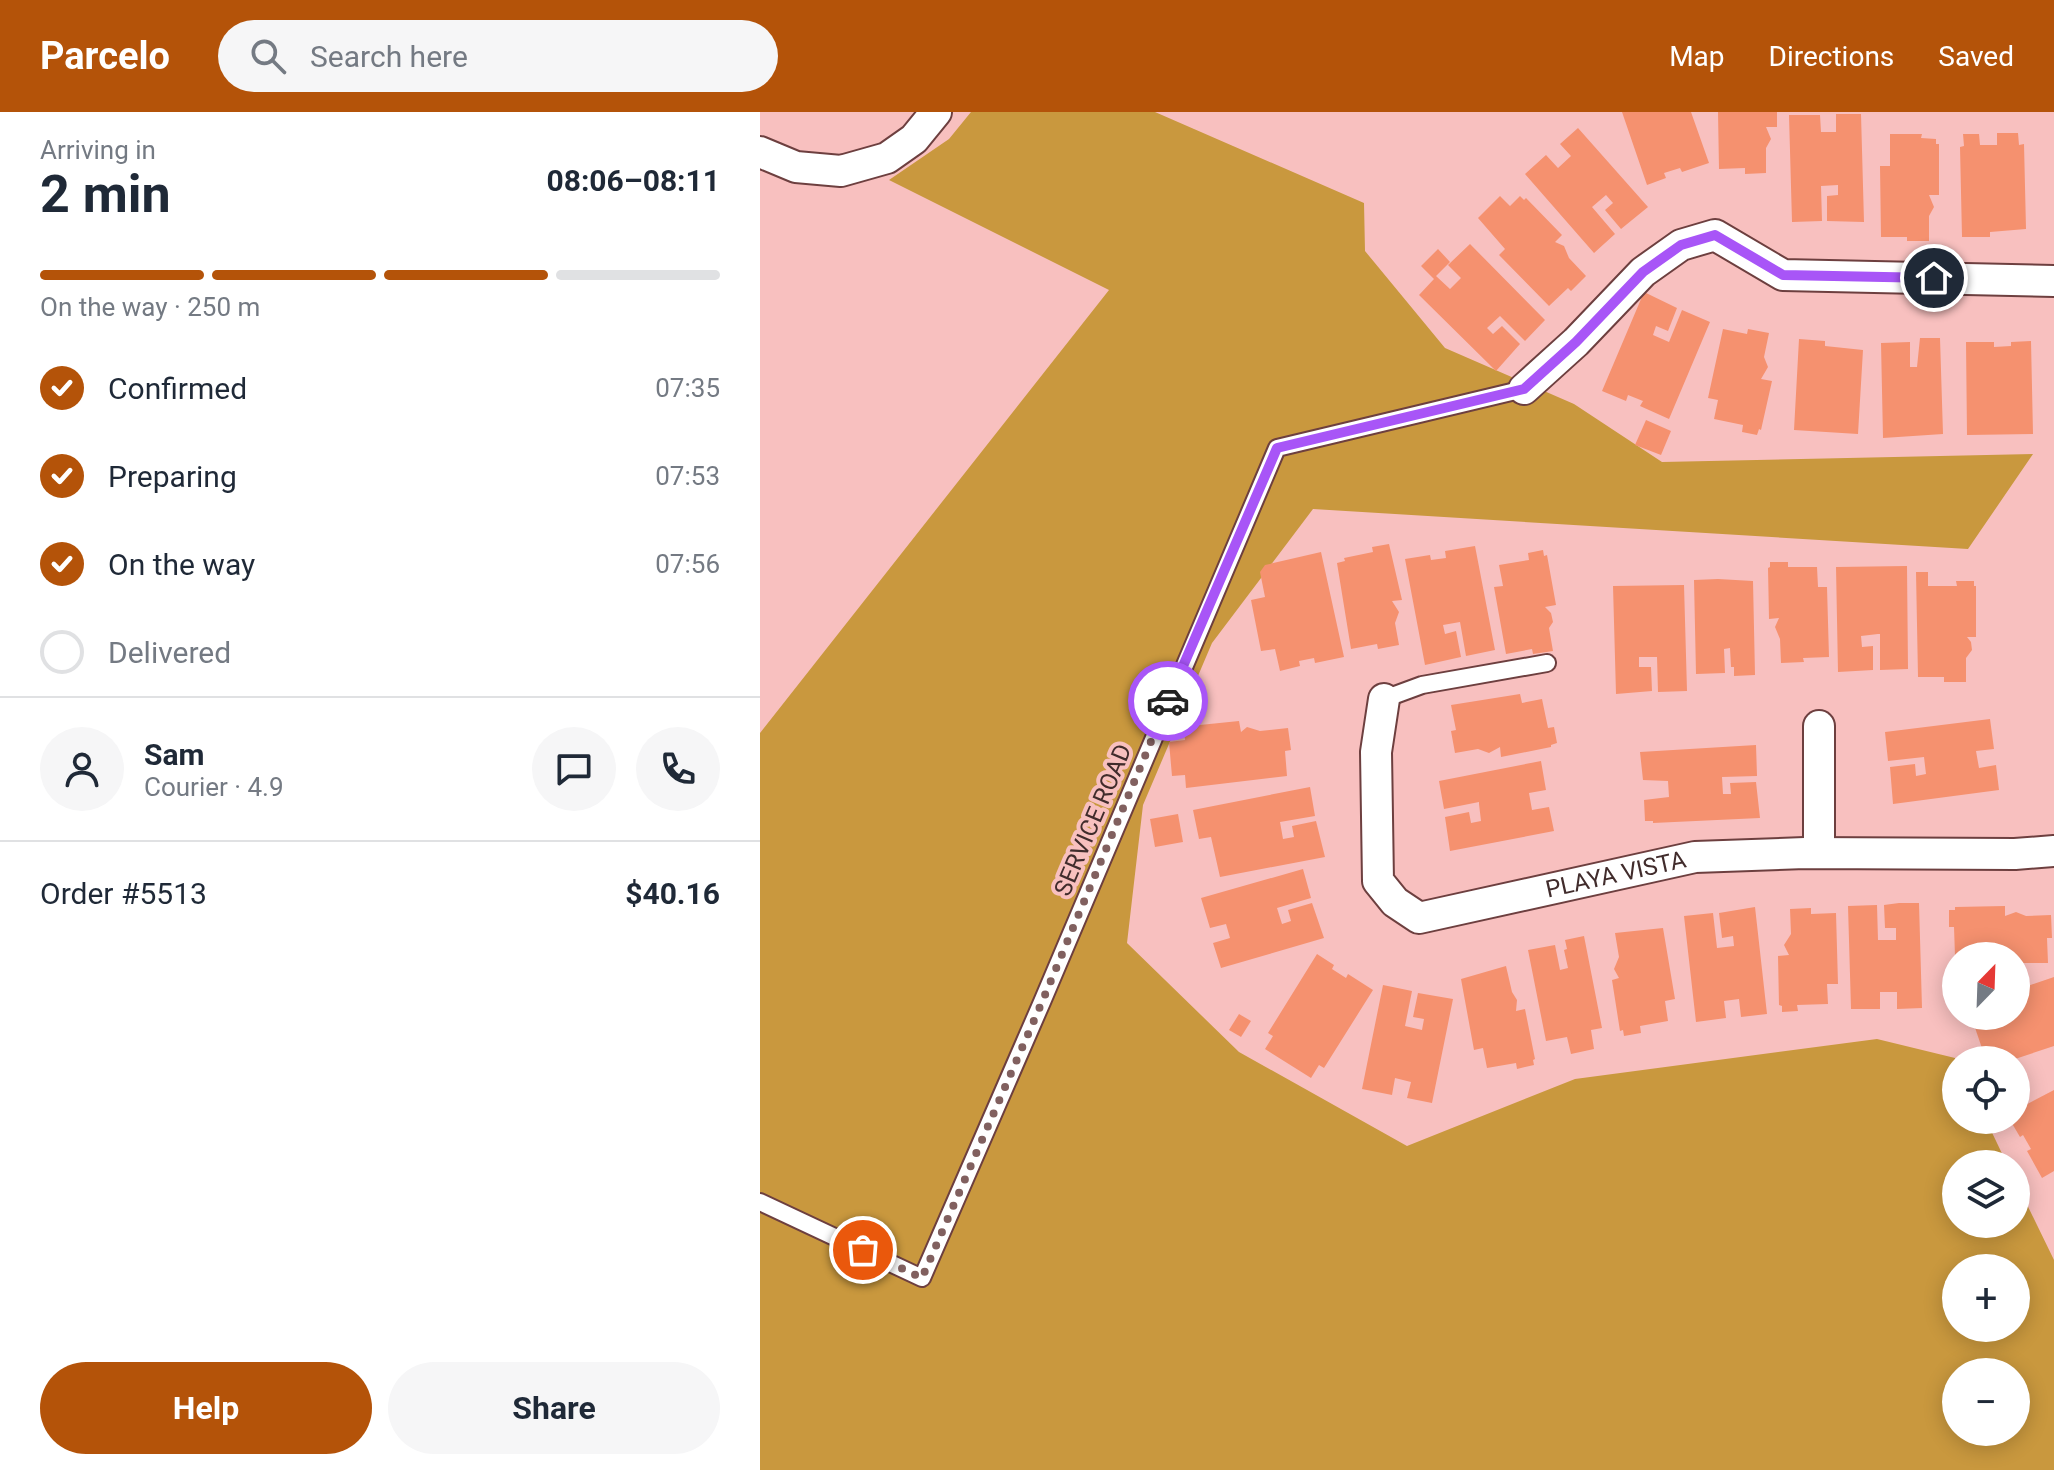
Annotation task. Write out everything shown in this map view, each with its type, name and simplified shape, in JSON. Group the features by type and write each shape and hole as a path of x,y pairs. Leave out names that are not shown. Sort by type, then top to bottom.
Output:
{"street":[{"path":"760,152 796,167 841,171 887,158 914,139 936,112"},
{"path":"1524,389 1576,342 1643,272 1681,245 1715,235 1783,275 2054,281"},
{"name":"PLAYA VISTA","path":"1384,699 1376,752 1378,881 1395,902 1419,918 1695,857 2054,851"},
{"path":"1819,726 1819,853"}],"lane":[{"name":"SERVICE ROAD","path":"760,1202 922,1278 1277,448 1524,389"},
{"path":"1384,699 1422,685 1547,663"}],"shaded area":[{"path":"971,112 1155,112 1364,203 1365,251 1445,348 1574,404 1662,462 2033,454 1968,549 1313,509 1212,643 1143,805 1127,943 1239,1052 1407,1146 1575,1079 1877,1039 1942,1055 1942,1134 1993,1134 2000,1150 1942,1150 1942,1238 2030,1238 2030,1211 2054,1260 2054,1470 760,1470 760,733 1109,290 889,180 949,139"}],"building":[{"path":"1622,112 1691,112 1709,163 1682,172 1680,168 1664,173 1666,178 1647,185"},
{"path":"1718,112 1777,112 1777,127 1766,127 1771,139 1766,148 1766,173 1745,174 1745,168 1719,169"},
{"path":"1836,114 1861,114 1864,222 1827,221 1827,196 1838,195 1838,185 1821,186 1822,221 1792,222 1789,115 1820,115 1821,132 1836,132"},
{"path":"1578,128 1648,207 1621,229 1605,210 1613,203 1606,195 1592,207 1615,234 1594,253 1525,174 1546,155 1558,168 1571,156 1560,144"},
{"path":"1997,133 2018,133 2019,145 2024,144 2026,229 1990,232 1990,237 1962,237 1960,147 1964,146 1963,134 1979,134 1980,145 1997,145"},
{"path":"1890,134 1922,134 1921,138 1936,139 1936,144 1939,144 1939,195 1929,195 1934,207 1929,216 1929,241 1881,237 1880,166 1890,166"},
{"path":"1500,196 1510,206 1520,196 1524,200 1526,198 1562,235 1555,242 1564,246 1569,258 1586,276 1549,306 1499,255 1505,249 1478,218"},
{"path":"1470,244 1545,320 1525,341 1500,316 1487,328 1493,334 1502,326 1520,344 1496,371 1419,295 1434,279 1421,266 1438,249 1450,262 1436,276 1450,289 1461,278 1448,265"},
{"path":"1644,292 1677,308 1668,331 1656,326 1653,335 1669,342 1682,310 1710,322 1669,419 1640,406 1643,401 1628,395 1626,401 1602,391"},
{"path":"1723,329 1747,334 1748,329 1769,333 1764,357 1768,367 1761,379 1772,381 1761,430 1757,435 1742,432 1743,425 1714,419 1718,400 1708,398"},
{"path":"1920,338 1940,338 1943,434 1883,438 1881,343 1910,342 1910,367 1917,367"},
{"path":"1799,339 1825,341 1825,346 1863,350 1858,434 1794,430"},
{"path":"2031,341 2033,434 1967,435 1966,342 1994,342 1994,347"},
{"path":"1646,420 1671,431 1661,455 1635,445"},
{"path":"1389,544 1402,600 1392,601 1399,612 1395,623 1399,645 1378,649 1377,644 1351,649 1337,563 1345,561 1344,558 1373,552 1372,547"},
{"path":"1475,546 1495,650 1466,656 1460,622 1443,625 1445,634 1456,631 1461,657 1425,665 1405,559 1430,555 1431,560 1446,558 1445,551"},
{"path":"1543,550 1544,556 1547,555 1556,605 1545,607 1551,613 1553,622 1549,628 1553,651 1533,654 1532,649 1506,654 1494,587 1503,586 1499,565 1529,560 1528,553"},
{"path":"1321,552 1344,657 1315,663 1314,658 1299,661 1300,666 1280,671 1275,649 1261,651 1251,600 1265,597 1260,572 1265,565"},
{"path":"1770,562 1788,562 1788,567 1817,567 1818,587 1827,587 1829,657 1781,663 1780,639 1775,627 1779,618 1769,619"},
{"path":"1907,566 1908,669 1880,670 1878,634 1861,636 1862,647 1873,646 1873,670 1838,672 1836,567"},
{"path":"1916,572 1928,572 1928,586 1957,586 1956,581 1974,581 1976,637 1967,637 1972,650 1966,658 1966,682 1944,682 1944,677 1918,677"},
{"path":"1694,580 1753,581 1755,675 1734,676 1730,648 1724,649 1725,673 1696,674"},
{"path":"1684,585 1687,691 1658,692 1657,657 1639,657 1639,667 1651,667 1652,691 1616,694 1613,586"},
{"path":"1520,694 1522,703 1542,699 1548,728 1554,727 1557,743 1551,747 1501,757 1500,747 1489,753 1478,749 1455,753 1451,731 1456,730 1451,705"},
{"path":"1990,719 1994,749 1976,751 1979,768 1996,765 1999,790 1893,804 1890,767 1915,764 1916,776 1926,774 1924,757 1888,761 1885,732"},
{"path":"1239,721 1241,732 1247,727 1260,731 1288,728 1291,750 1285,751 1287,776 1186,788 1185,775 1172,776 1169,742 1185,740 1184,729"},
{"path":"1756,745 1757,776 1722,777 1723,794 1731,794 1730,783 1756,782 1760,818 1645,821 1644,800 1669,797 1668,781 1643,780 1640,752"},
{"path":"1541,761 1546,790 1529,793 1532,810 1549,807 1554,831 1450,851 1445,817 1469,812 1471,823 1481,821 1479,802 1444,809 1439,781"},
{"path":"1310,787 1315,816 1280,822 1283,839 1294,837 1292,826 1316,821 1325,857 1220,877 1211,837 1199,839 1193,810"},
{"path":"1178,814 1183,842 1155,847 1150,819"},
{"path":"1303,869 1311,898 1277,908 1282,924 1291,921 1288,910 1312,903 1324,938 1221,968 1213,943 1230,938 1226,924 1210,928 1201,898"},
{"path":"1919,903 1922,1008 1897,1009 1897,992 1880,992 1880,1009 1851,1009 1848,906 1877,905 1878,940 1896,940 1896,928 1885,928 1884,905"},
{"path":"2005,906 2005,916 2016,912 2026,916 2051,915 2052,938 2047,938 2048,963 2030,963 2030,942 1955,942 1954,927 1949,927 1949,910 1955,910 1955,907"},
{"path":"1755,907 1767,1014 1741,1017 1739,999 1724,1001 1726,1018 1696,1022 1684,916 1713,913 1717,948 1734,946 1733,936 1722,938 1719,913"},
{"path":"1811,908 1811,914 1836,913 1838,984 1827,984 1828,1004 1797,1005 1798,1011 1782,1012 1779,1005 1778,956 1789,955 1784,945 1791,934 1790,909"},
{"path":"1663,928 1675,999 1665,1001 1668,1021 1640,1026 1641,1033 1624,1036 1623,1030 1620,1031 1612,980 1619,978 1614,969 1619,957 1615,933"},
{"path":"1584,936 1602,1028 1591,1030 1594,1049 1571,1054 1567,1037 1546,1041 1528,950 1555,945 1560,970 1568,968 1565,940"},
{"path":"1317,954 1346,978 1348,974 1373,990 1324,1068 1319,1065 1311,1078 1265,1049 1273,1036 1268,1033"},
{"path":"1506,966 1517,1000 1516,1011 1525,1009 1534,1065 1517,1069 1516,1063 1487,1068 1483,1048 1474,1050 1461,979"},
{"path":"2054,977 2054,1046 2030,1054 2030,1046 1981,1046 1976,1030 2030,1030 2030,985"},
{"path":"1383,985 1412,991 1405,1026 1422,1030 1424,1019 1413,1017 1418,993 1453,999 1432,1103 1407,1098 1411,1082 1395,1078 1392,1095 1362,1089"},
{"path":"1239,1014 1251,1021 1241,1037 1229,1030"},
{"path":"2054,1090 2054,1171 2042,1178 2030,1156 2031,1149 2023,1135 2020,1137 2018,1134 2030,1134 2030,1103"}],"way so far":[{"path":"863,1250 922,1278 1168,701"}],"route":[{"path":"1168,701 1277,448 1524,389 1576,342 1643,272 1681,245 1715,235 1783,275 1934,278"}]}
